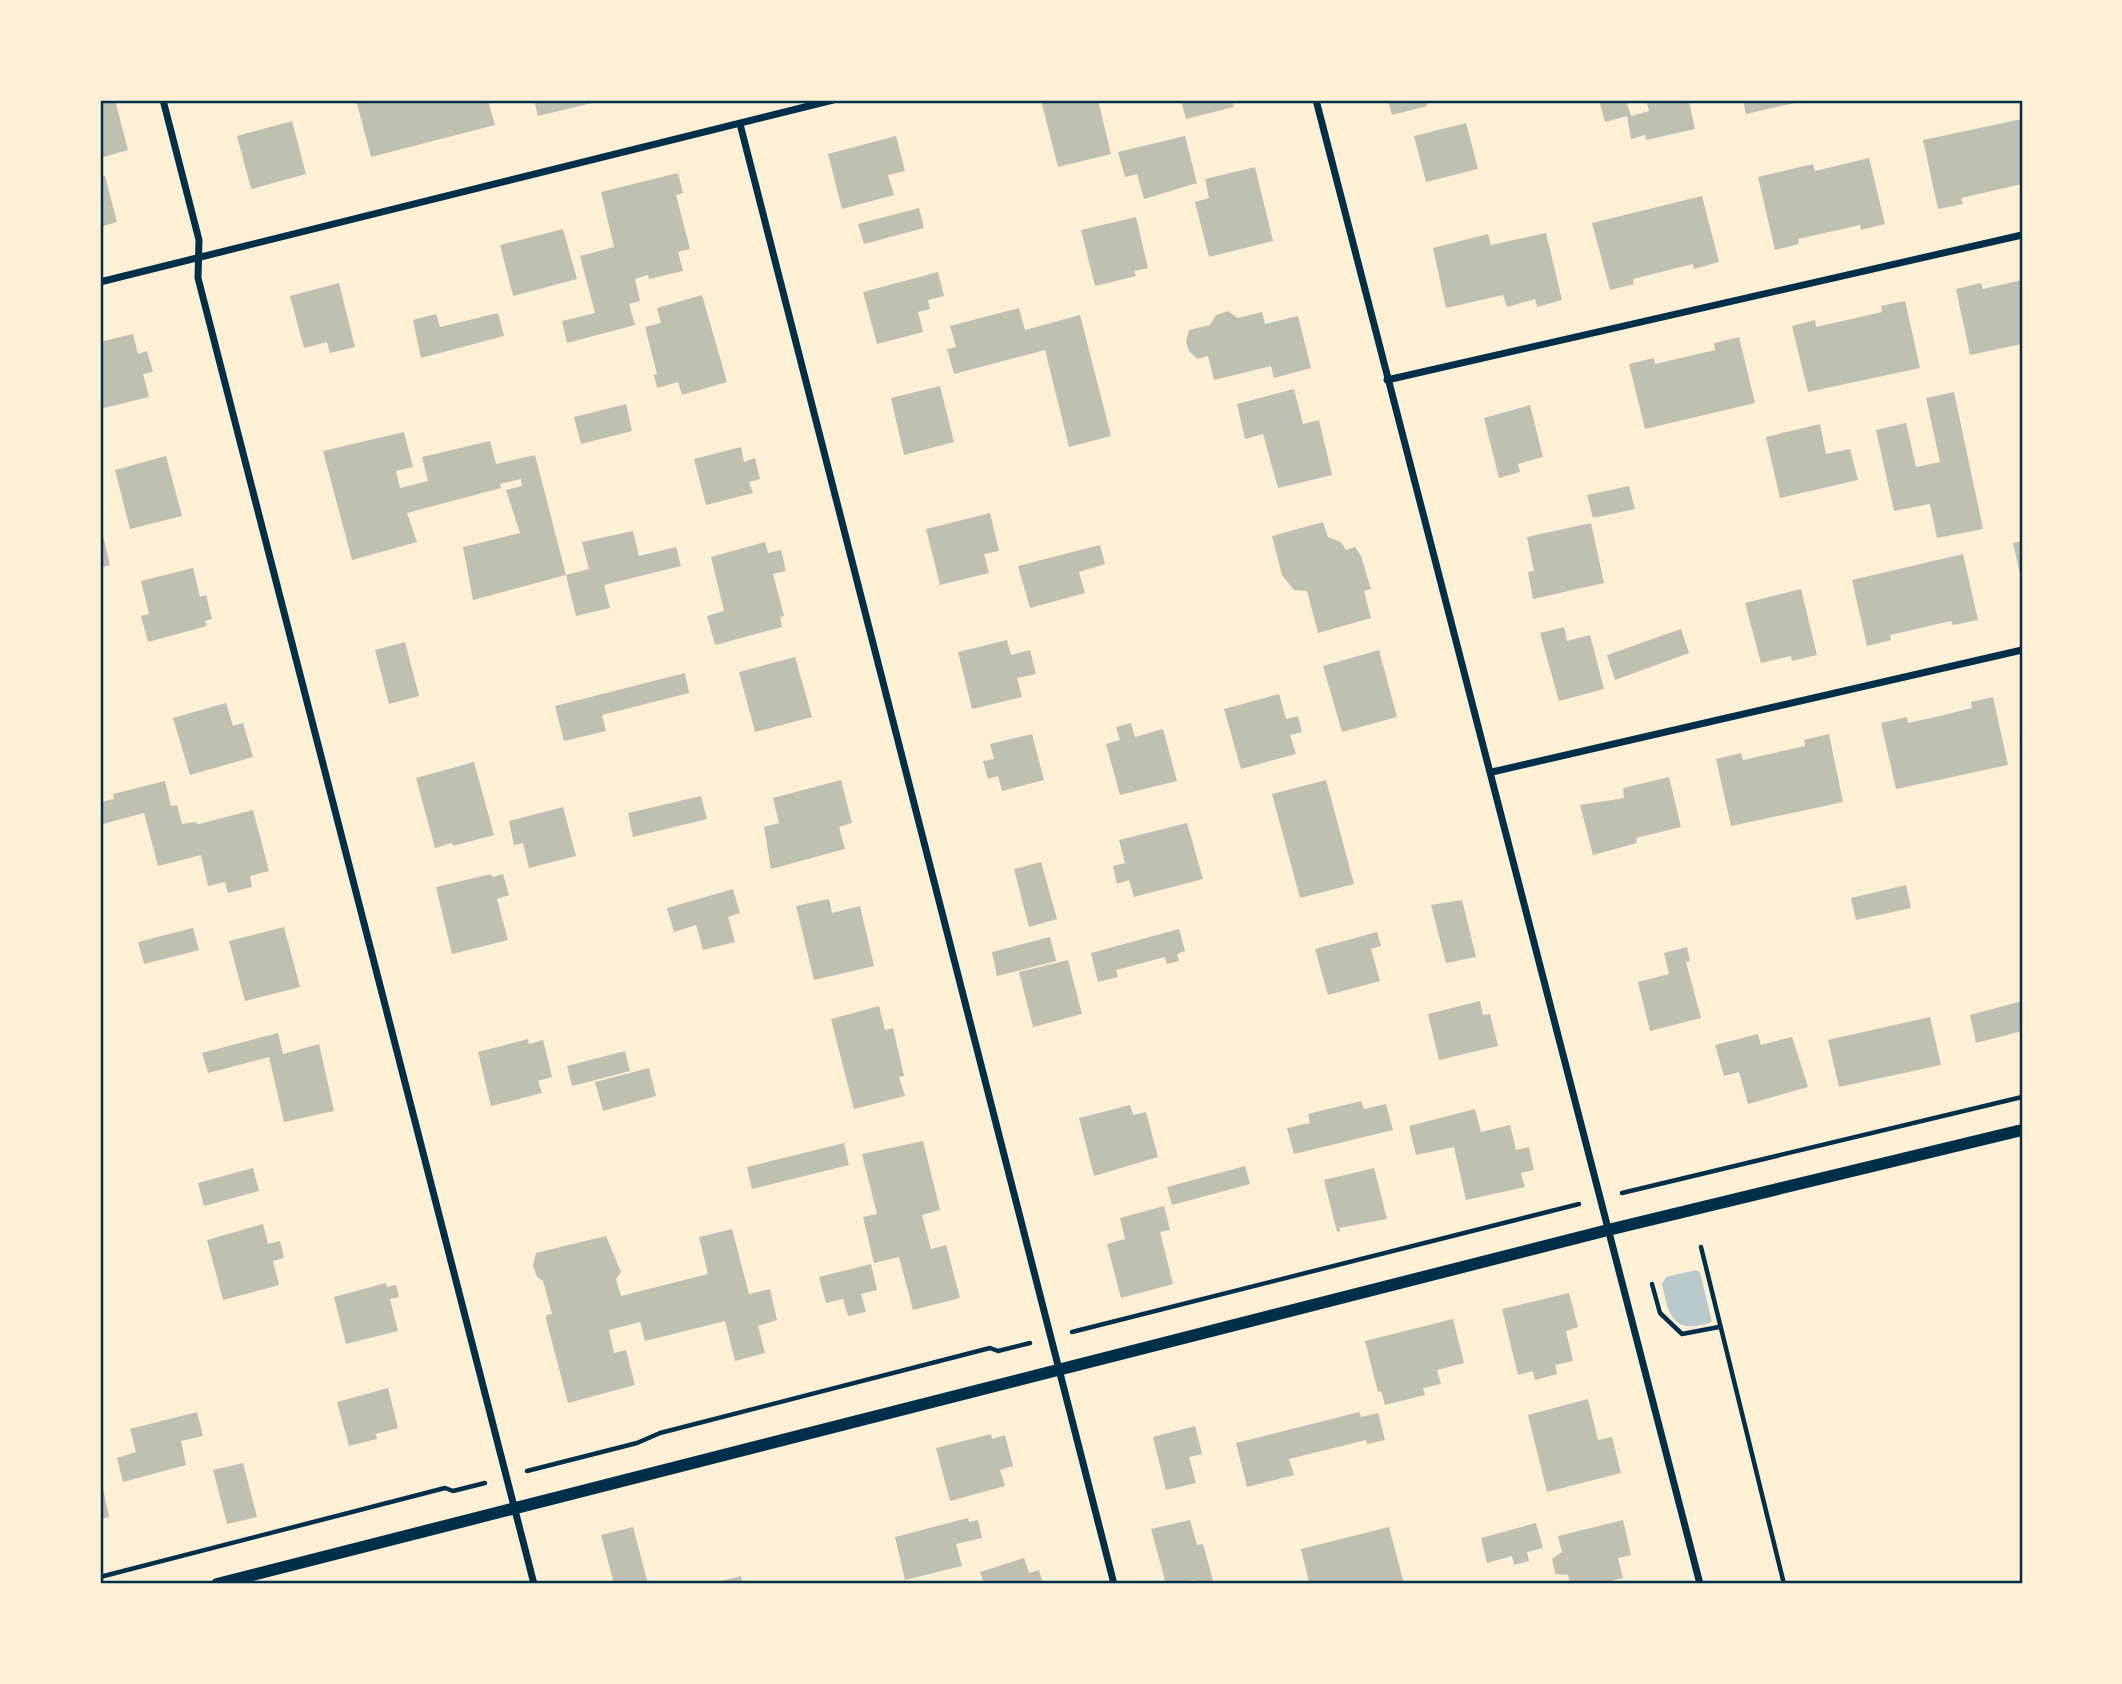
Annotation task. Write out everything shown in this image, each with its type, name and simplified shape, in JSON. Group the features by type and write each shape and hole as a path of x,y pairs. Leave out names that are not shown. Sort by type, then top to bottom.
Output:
{"street":[{"path":"163,100 199,240 198,278 534,1584"},
{"path":"100,282 833,100"},
{"path":"1316,100 1700,1584"},
{"path":"740,124 1114,1584"},
{"path":"1387,380 2022,236"},
{"path":"1492,772 2022,650"},
{"path":"217,1584 1608,1230 2022,1130"}],"path":[{"path":"1629,1191 2022,1097"},
{"path":"1078,1331 1568,1207"},
{"path":"1701,1247 1784,1584"},
{"path":"1652,1284 1660,1313 1682,1334 1719,1327"},
{"path":"531,1470 990,1348 998,1351 1029,1343"},
{"path":"100,1577 445,1488 453,1491 482,1483"}],"shaded area":[{"path":"1696,1270 1700,1272 1712,1322 1681,1325 1675,1321 1667,1306 1662,1284 1666,1277"}],"building":[{"path":"100,100 115,100 128,150 100,158"},
{"path":"356,100 488,100 495,125 371,157"},
{"path":"534,100 591,100 592,103 538,116"},
{"path":"1041,100 1098,100 1111,154 1058,167"},
{"path":"1181,100 1232,100 1234,107 1186,119"},
{"path":"1388,100 1426,100 1427,106 1392,115"},
{"path":"1599,100 1626,100 1631,116 1649,111 1646,100 1695,100 1689,102 1695,129 1646,140 1645,135 1631,139 1627,116 1605,122"},
{"path":"1743,100 1798,100 1799,102 1746,114"},
{"path":"2022,119 2022,184 1961,198 1963,204 1938,209 1923,140"},
{"path":"292,121 306,174 251,189 237,136"},
{"path":"1466,123 1478,169 1426,182 1414,136"},
{"path":"896,136 905,171 888,175 894,195 842,209 828,154"},
{"path":"1185,136 1197,183 1144,199 1137,174 1125,177 1118,152"},
{"path":"1869,158 1885,224 1861,230 1860,225 1798,239 1799,244 1775,250 1758,177 1813,164 1815,171"},
{"path":"1255,167 1273,241 1209,257 1195,202 1209,198 1205,179"},
{"path":"678,173 683,193 676,195 690,249 678,252 683,271 649,279 648,275 635,279 640,301 629,304 635,325 567,343 562,321 595,313 580,256 614,247 601,192"},
{"path":"105,176 117,222 100,227 100,178"},
{"path":"1702,196 1719,262 1694,269 1693,264 1633,279 1634,284 1610,290 1592,223"},
{"path":"919,208 924,228 864,244 858,224"},
{"path":"1136,217 1148,268 1134,271 1136,276 1095,286 1081,230"},
{"path":"563,229 577,279 513,296 500,245"},
{"path":"1546,233 1562,300 1537,307 1535,299 1507,307 1503,295 1446,308 1433,248 1488,234 1491,245"},
{"path":"938,272 944,296 928,300 930,309 918,312 923,332 877,344 863,292"},
{"path":"2022,280 2022,344 1970,355 1956,289 1981,283 1983,289"},
{"path":"339,283 355,347 330,353 327,342 304,348 290,296"},
{"path":"702,295 727,382 682,395 678,382 657,388 654,375 657,374 645,327 661,323 657,308"},
{"path":"1905,301 1920,368 1808,392 1792,326 1815,320 1816,327 1882,312 1881,306"},
{"path":"1019,308 1025,330 1080,315 1111,436 1069,447 1045,350 954,374 947,349 956,347 950,326"},
{"path":"1228,311 1238,318 1262,312 1265,324 1298,316 1311,368 1274,378 1271,366 1214,380 1208,356 1197,359 1189,351 1186,341 1189,330 1210,325 1216,315"},
{"path":"498,313 504,336 421,358 413,320 436,314 440,327"},
{"path":"133,334 138,354 147,351 153,372 143,374 149,397 100,409 100,342"},
{"path":"1739,337 1755,403 1645,429 1629,364 1654,358 1655,364 1715,350 1714,343"},
{"path":"940,386 954,442 904,455 891,398"},
{"path":"1294,389 1303,424 1319,420 1332,475 1278,488 1263,434 1245,439 1237,404"},
{"path":"1954,392 1983,529 1937,538 1930,504 1894,511 1876,430 1906,423 1916,467 1940,462 1926,398"},
{"path":"626,404 632,431 581,444 574,417"},
{"path":"1530,405 1543,457 1518,464 1520,472 1499,478 1484,418"},
{"path":"1820,424 1826,454 1850,449 1858,480 1780,498 1766,437"},
{"path":"404,432 413,467 396,471 400,488 428,481 422,457 490,441 496,464 535,455 566,575 473,600 463,547 520,533 506,490 522,486 521,479 500,484 501,488 407,513 417,542 352,560 323,451"},
{"path":"741,447 744,462 755,458 760,479 749,482 753,493 706,505 694,459"},
{"path":"166,456 182,516 130,529 115,470"},
{"path":"1629,486 1635,509 1593,518 1587,495"},
{"path":"990,513 999,551 984,554 989,573 940,585 926,529"},
{"path":"1323,522 1328,537 1341,542 1346,550 1355,547 1361,556 1371,589 1364,591 1371,618 1318,633 1307,591 1294,590 1282,575 1272,536"},
{"path":"1591,523 1604,583 1533,599 1528,572 1534,571 1527,537"},
{"path":"633,531 639,556 676,547 681,566 604,585 610,608 576,616 566,575 589,569 582,542"},
{"path":"100,536 103,536 110,565 100,568"},
{"path":"2022,541 2022,578 2021,578 2013,543"},
{"path":"765,542 768,553 781,550 786,571 773,574 784,616 780,617 782,627 715,645 707,616 724,611 711,557"},
{"path":"1100,545 1105,564 1079,572 1085,593 1030,608 1018,566"},
{"path":"1963,554 1978,620 1953,625 1951,621 1890,635 1891,640 1867,646 1852,580"},
{"path":"193,568 200,597 206,595 212,619 205,621 207,626 148,642 141,616 149,614 141,581"},
{"path":"1801,589 1817,655 1792,661 1791,656 1761,663 1745,603"},
{"path":"1564,627 1567,641 1590,635 1604,689 1559,701 1540,633"},
{"path":"1681,629 1689,653 1615,680 1607,655"},
{"path":"1007,640 1011,655 1030,650 1036,674 1017,678 1022,697 972,709 958,652"},
{"path":"405,642 419,696 389,704 375,650"},
{"path":"1379,650 1397,717 1342,732 1323,666"},
{"path":"795,657 812,717 755,732 739,672"},
{"path":"685,673 689,693 602,715 606,731 564,741 555,706"},
{"path":"1279,694 1286,719 1298,716 1302,732 1290,735 1296,754 1241,769 1224,709"},
{"path":"1993,697 2008,765 1896,789 1881,723 1907,717 1908,723 1940,716 1972,708 1971,702"},
{"path":"226,703 233,726 243,723 253,757 190,775 173,718"},
{"path":"1131,723 1135,737 1163,729 1177,781 1120,795 1106,744 1120,740 1116,727"},
{"path":"1032,734 1044,780 1002,791 998,776 988,779 983,761 994,759 990,744"},
{"path":"1829,734 1843,802 1731,826 1716,759 1741,753 1743,760 1805,746 1804,740"},
{"path":"474,762 494,835 435,848 416,778"},
{"path":"1669,777 1681,827 1636,838 1637,843 1593,855 1580,805 1624,798 1623,788"},
{"path":"841,780 852,823 839,827 845,849 771,869 764,827 779,823 773,798"},
{"path":"1326,780 1354,884 1300,898 1272,794"},
{"path":"165,781 171,806 177,805 182,824 199,824 253,810 269,871 250,876 252,887 228,893 225,882 208,886 201,855 158,866 144,813 103,824 100,802 114,799 113,794"},
{"path":"701,796 707,819 633,837 628,813"},
{"path":"563,807 576,856 529,868 523,843 514,845 509,821"},
{"path":"1187,823 1203,879 1134,897 1129,880 1117,884 1113,866 1125,863 1119,840"},
{"path":"1041,862 1057,919 1029,927 1014,869"},
{"path":"491,874 492,877 503,874 509,895 497,899 508,940 452,954 436,887"},
{"path":"1906,885 1911,908 1856,920 1851,898"},
{"path":"733,889 740,913 728,917 735,942 703,950 696,925 674,932 667,908"},
{"path":"829,899 832,913 860,906 874,966 814,980 796,906"},
{"path":"1462,900 1476,957 1446,963 1431,905"},
{"path":"284,927 300,987 245,1001 229,941"},
{"path":"193,928 199,950 144,964 138,942"},
{"path":"1179,929 1185,951 1177,954 1179,961 1167,964 1165,957 1116,970 1118,977 1098,982 1091,953"},
{"path":"1377,932 1381,946 1371,949 1380,981 1328,995 1315,949"},
{"path":"1050,937 1056,961 997,976 992,952"},
{"path":"1687,947 1690,961 1686,962 1701,1018 1650,1031 1638,982 1669,974 1664,953"},
{"path":"1068,960 1082,1014 1033,1027 1019,972"},
{"path":"1480,1001 1483,1015 1490,1014 1498,1046 1439,1060 1428,1014"},
{"path":"2022,1001 2022,1031 1976,1043 1970,1015"},
{"path":"879,1006 885,1030 893,1028 904,1076 899,1077 905,1096 854,1109 831,1019"},
{"path":"1930,1017 1941,1065 1839,1087 1828,1040"},
{"path":"278,1033 283,1054 319,1044 334,1111 284,1122 269,1057 208,1073 202,1053"},
{"path":"1758,1034 1761,1045 1792,1037 1808,1087 1748,1104 1739,1072 1724,1076 1715,1045"},
{"path":"528,1039 529,1044 543,1040 552,1077 538,1081 542,1093 491,1106 478,1052"},
{"path":"625,1051 630,1071 572,1086 567,1066"},
{"path":"649,1068 656,1096 603,1111 595,1082"},
{"path":"1361,1101 1364,1109 1386,1104 1393,1130 1294,1154 1287,1128 1310,1123 1308,1114"},
{"path":"1130,1105 1133,1115 1146,1112 1158,1157 1094,1176 1079,1118"},
{"path":"1475,1109 1481,1132 1510,1125 1516,1150 1529,1147 1534,1170 1521,1173 1525,1187 1466,1200 1454,1147 1416,1155 1409,1126"},
{"path":"923,1141 940,1210 922,1215 931,1249 946,1245 960,1298 913,1310 899,1257 874,1263 863,1217 877,1214 862,1154"},
{"path":"844,1143 849,1165 752,1189 747,1167"},
{"path":"1245,1166 1250,1184 1172,1205 1167,1187"},
{"path":"253,1168 259,1191 204,1206 198,1183"},
{"path":"1374,1168 1387,1219 1339,1228 1341,1231 1337,1232 1324,1180"},
{"path":"1164,1206 1170,1230 1160,1232 1173,1284 1121,1298 1107,1244 1125,1239 1120,1218"},
{"path":"263,1224 268,1244 280,1241 284,1258 273,1261 279,1285 223,1300 207,1240"},
{"path":"732,1229 749,1294 770,1289 777,1320 758,1326 765,1353 735,1361 725,1321 645,1341 640,1322 609,1330 614,1353 626,1350 635,1385 568,1403 546,1319 546,1315 552,1314 543,1281 537,1277 533,1265 536,1253 606,1236 621,1272 616,1279 621,1296 708,1274 699,1237"},
{"path":"871,1264 877,1290 861,1294 866,1312 848,1316 843,1299 826,1303 819,1277"},
{"path":"386,1283 387,1287 396,1285 399,1297 390,1299 398,1331 346,1344 334,1297"},
{"path":"1569,1293 1578,1327 1566,1331 1573,1361 1555,1365 1557,1374 1535,1380 1533,1371 1518,1375 1502,1309"},
{"path":"1453,1319 1464,1363 1437,1370 1441,1384 1423,1388 1425,1395 1385,1405 1381,1391 1378,1392 1365,1341"},
{"path":"388,1388 398,1428 376,1434 377,1439 349,1446 337,1402"},
{"path":"1588,1399 1598,1440 1612,1437 1621,1473 1547,1492 1528,1415"},
{"path":"197,1412 203,1436 181,1441 186,1465 123,1482 117,1458 136,1452 130,1429"},
{"path":"1359,1412 1361,1417 1378,1413 1385,1440 1367,1444 1366,1440 1289,1459 1294,1475 1247,1487 1236,1443"},
{"path":"1195,1426 1202,1454 1189,1457 1196,1483 1166,1490 1153,1437"},
{"path":"991,1434 992,1439 1005,1435 1013,1466 1000,1470 1005,1486 950,1501 936,1448"},
{"path":"243,1463 257,1517 227,1524 213,1470"},
{"path":"103,1489 109,1517 100,1519 100,1490"},
{"path":"968,1518 969,1522 978,1520 982,1538 956,1544 962,1566 905,1580 895,1537"},
{"path":"1190,1520 1197,1545 1203,1544 1214,1584 1195,1584 1194,1580 1166,1584 1151,1529"},
{"path":"1623,1520 1631,1555 1618,1558 1623,1578 1598,1584 1570,1584 1568,1575 1555,1574 1552,1559 1562,1552 1558,1536"},
{"path":"1536,1523 1543,1548 1527,1552 1529,1561 1514,1565 1512,1556 1487,1563 1481,1538"},
{"path":"633,1527 648,1584 614,1584 601,1535"},
{"path":"1389,1527 1404,1584 1309,1582 1301,1549"},
{"path":"1024,1558 1029,1573 1039,1570 1043,1584 984,1584 980,1572"},
{"path":"741,1576 743,1584 713,1584 713,1583"}]}
